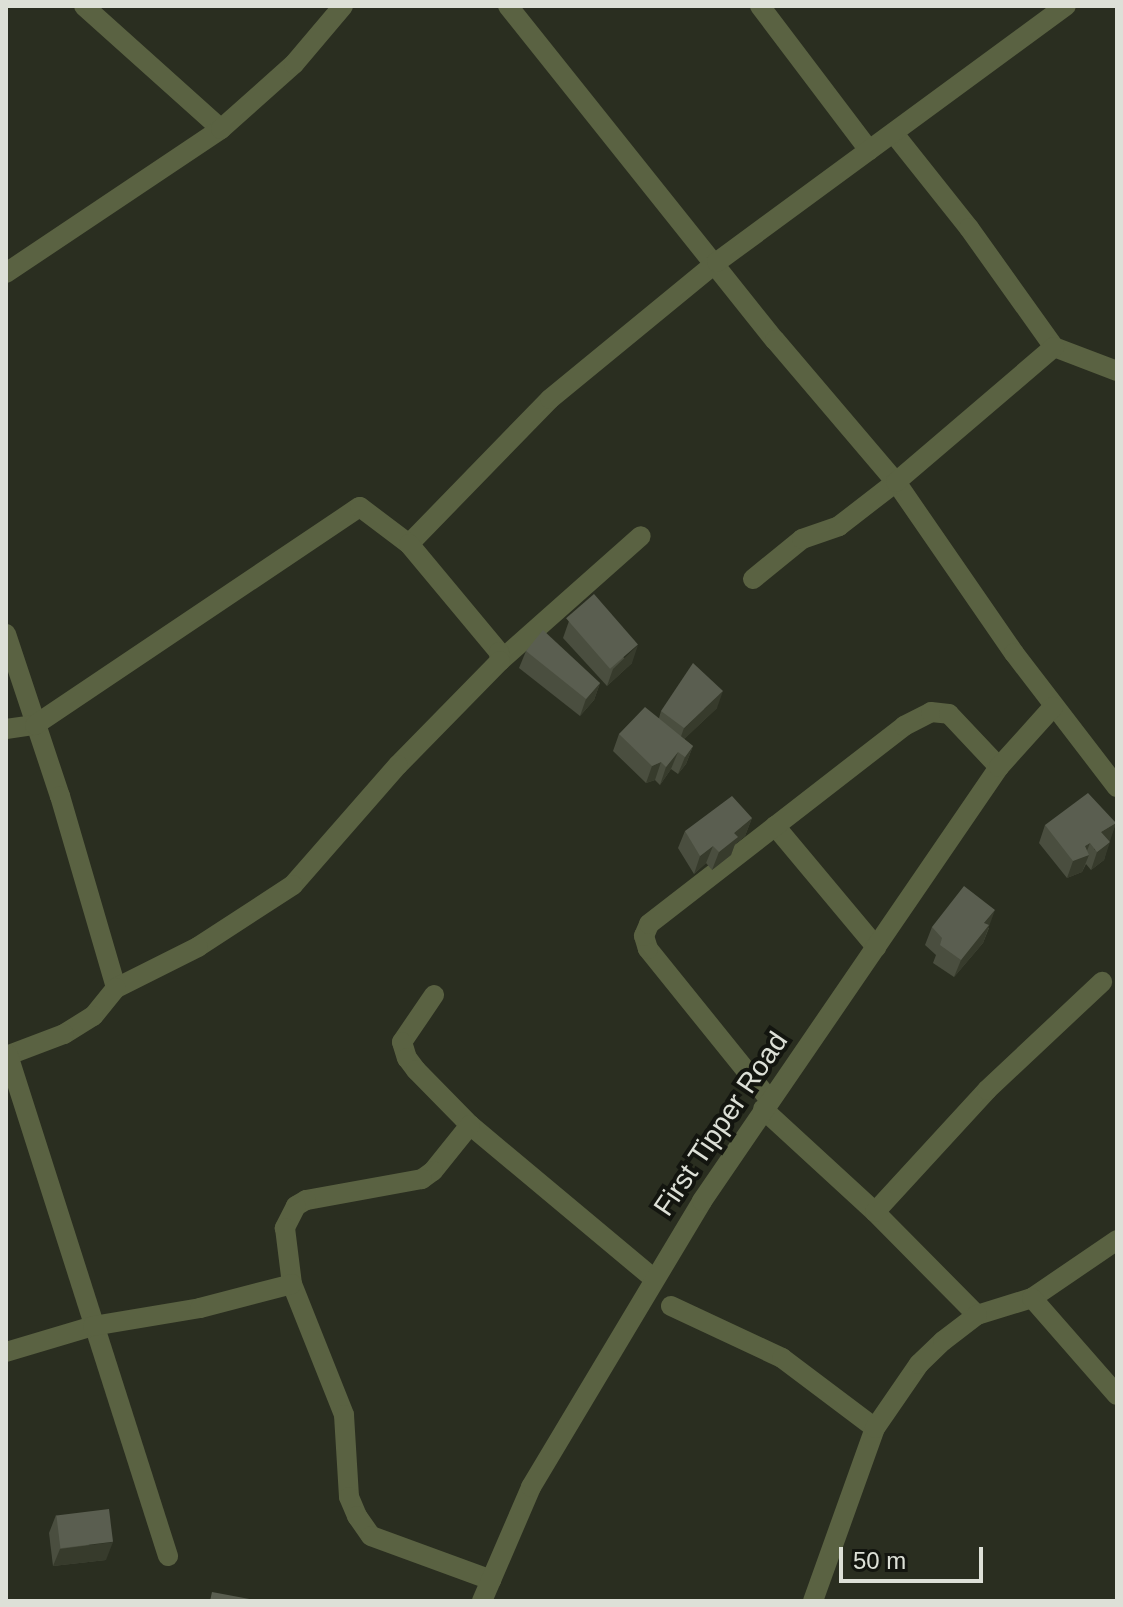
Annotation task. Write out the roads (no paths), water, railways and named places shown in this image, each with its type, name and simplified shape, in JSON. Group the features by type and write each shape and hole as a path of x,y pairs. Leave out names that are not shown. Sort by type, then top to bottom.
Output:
{"street":[{"path":"84,6 221,129"},
{"path":"6,273 221,129 294,64 343,6"},
{"path":"508,6 717,262 775,340 896,482 1053,707 1117,787"},
{"path":"760,6 869,150"},
{"path":"409,544 550,399 717,262 869,150 895,135 1066,6"},
{"path":"895,135 969,228 1054,347 1117,371"},
{"path":"753,579 802,539 839,526 896,482 1054,347"},
{"path":"6,729 35,725 360,507 409,544 499,652 500,661"},
{"path":"168,1556 7,1055 64,1034 93,1016 116,988 184,955 293,885 398,765 500,661 641,536"},
{"path":"6,634 60,796 116,988"},
{"name":"First Tipper Road","path":"482,1601 531,1487 654,1279 766,1104 999,767 1053,707"},
{"path":"977,1315 766,1104 648,949 644,936 649,924 904,726 931,712 949,714 999,767"},
{"path":"775,826 876,947"},
{"path":"875,1212 987,1090 1102,982"},
{"path":"434,995 409,1027 402,1042 416,1070 470,1125 654,1279"},
{"path":"470,1125 433,1171 422,1179 306,1200 296,1206 285,1228 292,1284 344,1415 349,1497 357,1516 371,1536 491,1580"},
{"path":"813,1601 875,1428 919,1364 977,1315 1032,1298 1117,1240"},
{"path":"6,1352 93,1326 200,1308 292,1284"},
{"path":"1032,1298 1117,1395"},
{"path":"671,1306 782,1358 875,1428"}]}
